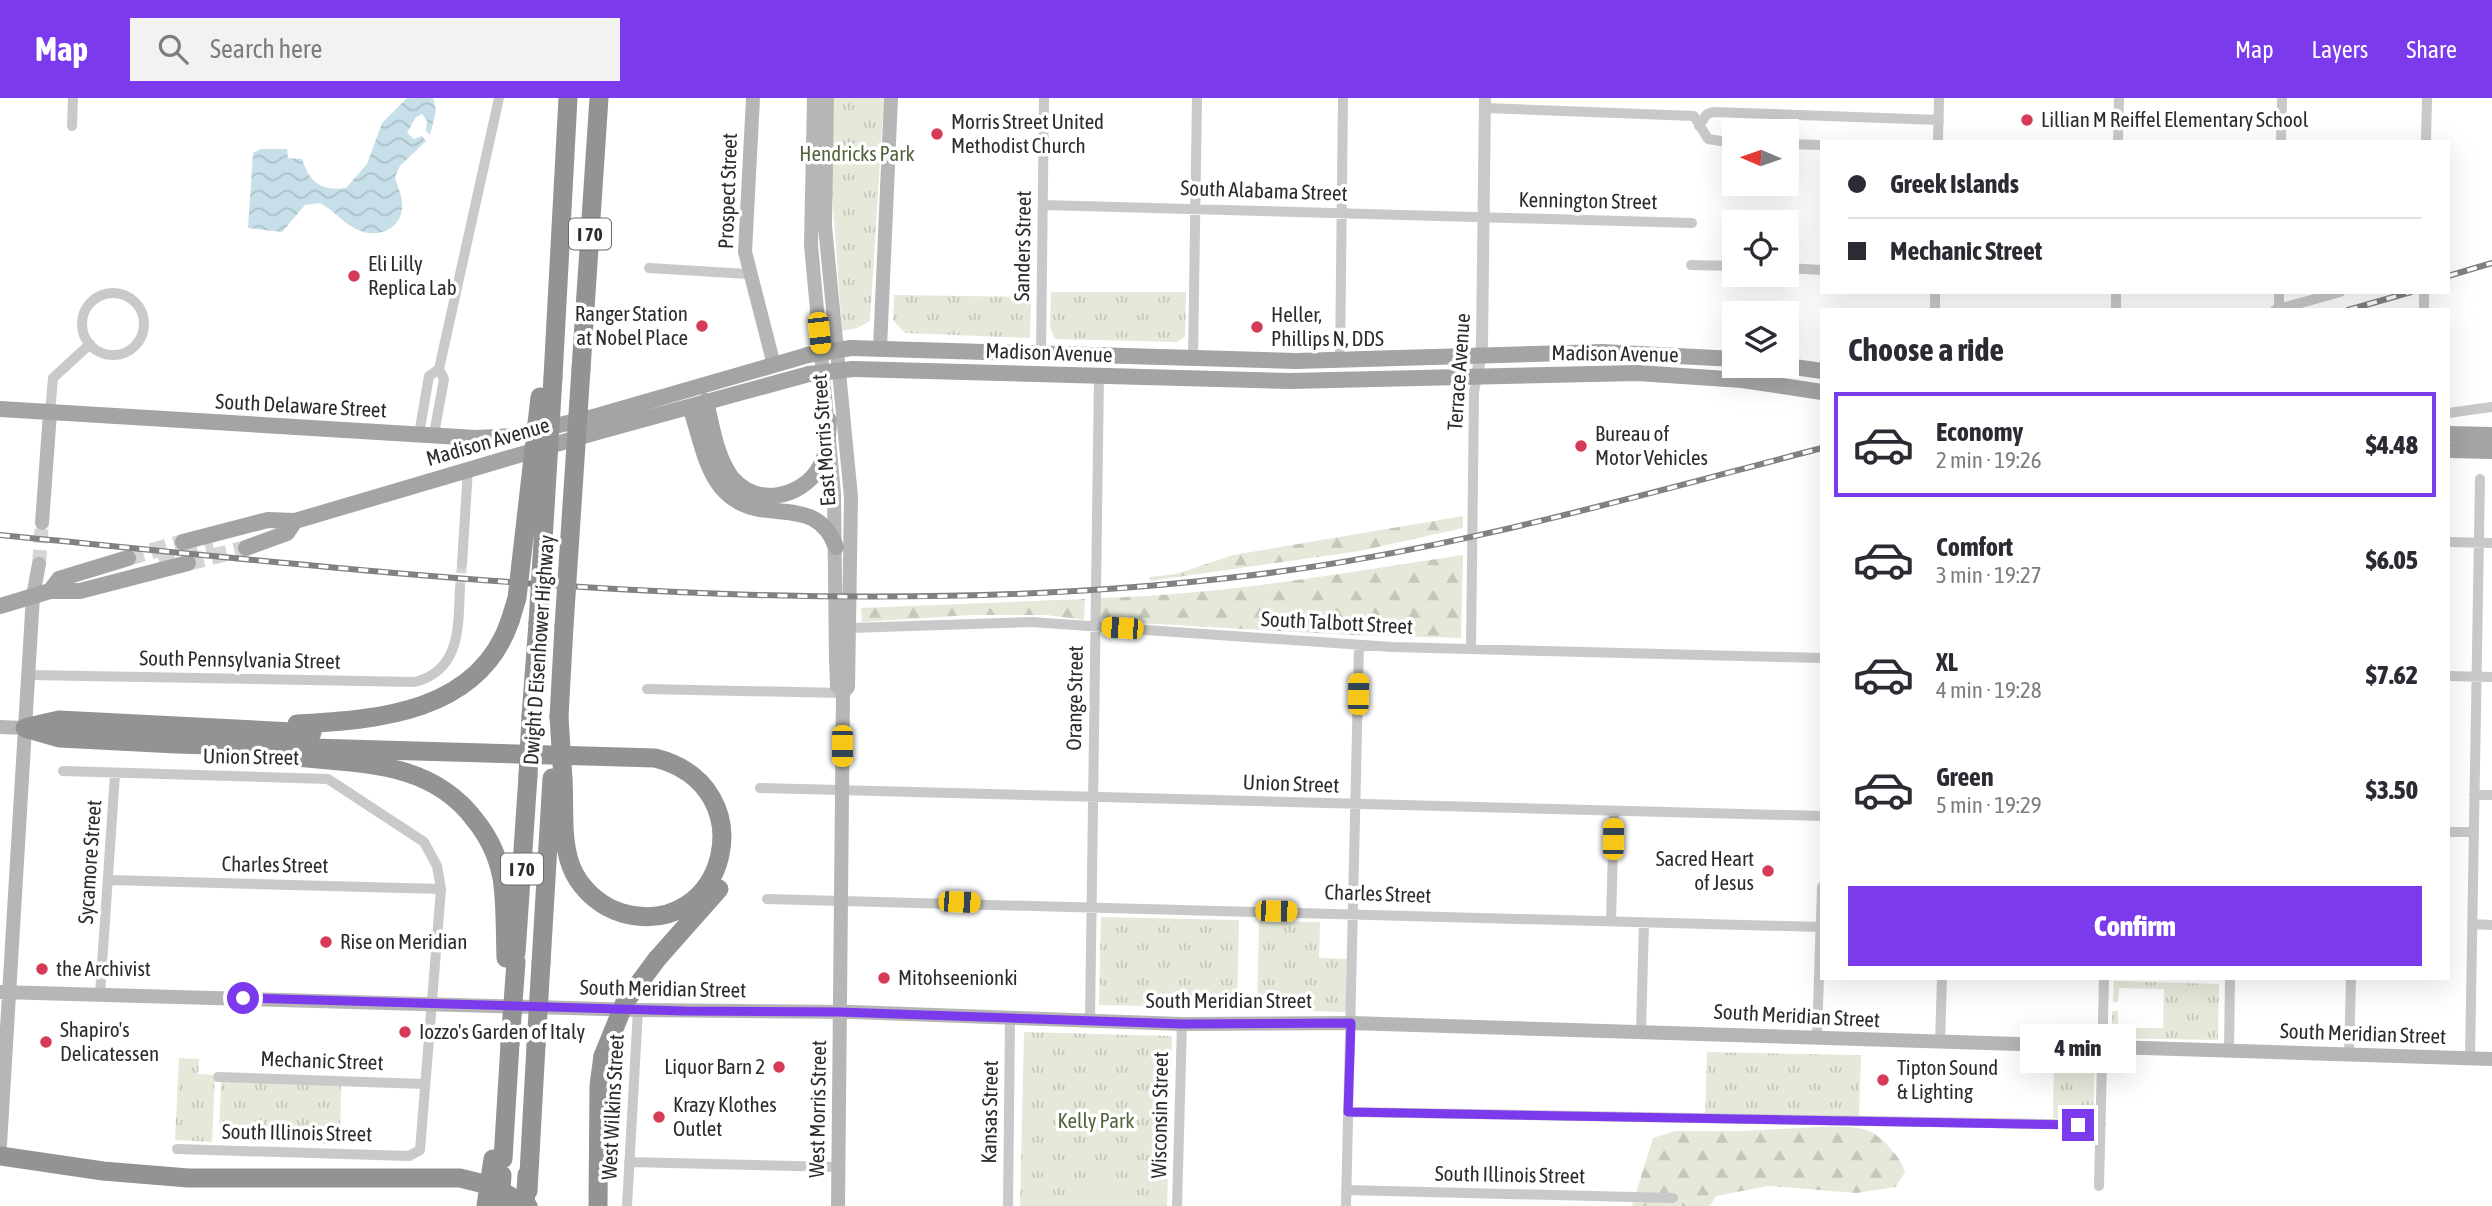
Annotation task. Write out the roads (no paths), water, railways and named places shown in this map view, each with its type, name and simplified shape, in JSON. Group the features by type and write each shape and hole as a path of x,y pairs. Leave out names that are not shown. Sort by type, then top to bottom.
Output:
{"highway":[{"name":"Dwight D Eisenhower Highway","path":"511,960 528,776 538,623 547,380 556,298 568,98"},
{"name":"Dwight D Eisenhower Highway","path":"528,1206 527,1175 541,962 558,778 564,626 599,98"},
{"path":"228,727 345,721 414,709 433,703 472,681 501,641 517,598 547,380"},
{"path":"24,728 59,720 228,727 348,736 648,745 684,755 704,769 723,790 733,816 735,845 731,864 718,890 657,959 620,1010 603,1056 599,1085 598,1206"},
{"path":"24,728 60,738 176,744 480,750 640,756 664,760 686,770 704,785 721,816 721,856 707,886 681,907 659,915 630,915 599,902 579,881 568,855 558,778"},
{"path":"176,744 388,766 417,774 443,788 467,809 496,855 511,960 512,1022 507,1092 498,1159 486,1206"},
{"path":"0,1156 130,1174 188,1178 460,1178 492,1186 528,1206"},
{"path":"498,1159 500,1206"}],"main road":[{"name":"Prospect Street","path":"753,98 744,227 748,274 774,365"},
{"name":"East Morris Street","path":"814,98 811,245 829,420 836,547 837,686 843,693 839,1012"},
{"name":"East Morris Street","path":"827,98 825,226 851,497 849,687 843,693"},
{"path":"880,348 891,98"},
{"name":"Madison Avenue","path":"597,416 808,355 851,348 1340,361 1602,352 1722,358"},
{"path":"1799,368 1820,371"},
{"name":"Madison Avenue","path":"213,545 270,528 286,519 295,522 468,469 698,404 809,374 853,369 1325,381 1582,373 1671,374 1820,391"},
{"path":"698,404 725,467 742,486 764,496 789,493 813,477 824,456 829,420"},
{"path":"698,404 713,475 725,492 750,508 820,520 830,532 836,547"},
{"name":"South Delaware Street","path":"0,409 476,438 513,436 597,416"},
{"path":"42,523 50,412"},
{"path":"2450,434 2492,435"},
{"path":"2450,450 2492,451"},
{"name":"Madison Avenue","path":"183,542 268,520 278,522"},
{"name":"Madison Avenue","path":"246,548 287,533 295,522"},
{"path":"50,591 59,579 128,558"},
{"path":"71,590 78,584 159,561"},
{"path":"0,606 50,591 80,591 188,563"},
{"path":"0,1145 4,992 33,596 39,564"},
{"path":"0,727 24,728"},
{"name":"South Meridian Street","path":"4,992 638,1010 839,1012 1182,1024 1351,1023 2492,1059"},
{"name":"West Morris Street","path":"838,1206 839,1012"}],"street":[{"path":"72,126 73,98"},
{"path":"427,434 444,379 439,369 499,98"},
{"name":"Sanders Street","path":"1041,353 1044,98"},
{"path":"1193,358 1197,98"},
{"path":"1340,361 1343,98"},
{"path":"1938,140 1939,98"},
{"path":"2118,140 2119,98"},
{"path":"2281,140 2282,98"},
{"path":"2427,98 2427,140"},
{"path":"1485,103 1694,116 1708,139 1722,141"},
{"name":"Terrace Avenue","path":"1471,649 1474,391 1481,356 1485,103"},
{"path":"1699,125 1707,114 1713,112 1939,120"},
{"path":"1799,144 1820,145"},
{"name":"South Alabama Street","path":"1043,205 1484,218"},
{"name":"Kennington Street","path":"1484,218 1692,223"},
{"path":"1691,265 1722,266"},
{"path":"649,268 748,274"},
{"path":"1799,269 1820,270"},
{"path":"114,293 126,296 137,305 143,317 144,329 134,347 121,354 110,355 90,344 83,321 92,301 114,293"},
{"path":"2281,308 2333,294"},
{"path":"50,412 53,378 90,344"},
{"name":"Orange Street","path":"1090,1021 1099,375"},
{"path":"2450,413 2492,407"},
{"path":"462,564 468,469"},
{"path":"2470,1058 2480,479"},
{"path":"2450,542 2492,543"},
{"name":"South Pennsylvania Street","path":"29,675 404,683 430,677 446,664 457,638 460,589"},
{"name":"South Talbott Street","path":"850,628 1031,622 1359,645 1820,659"},
{"path":"1346,1206 1359,645"},
{"path":"2450,676 2492,677"},
{"path":"647,689 843,693"},
{"name":"Union Street","path":"63,771 328,779 420,839 435,861 441,889"},
{"name":"Sycamore Street","path":"100,994 115,774"},
{"name":"Union Street","path":"760,788 1820,817"},
{"path":"2474,795 2492,795"},
{"path":"1611,921 1614,812"},
{"path":"2450,832 2473,832"},
{"name":"Charles Street","path":"108,880 441,889"},
{"path":"425,1084 431,1004 435,990 441,889"},
{"name":"Charles Street","path":"767,899 1820,927"},
{"path":"1640,1031 1644,922"},
{"path":"2472,924 2492,925"},
{"path":"1817,1037 1820,954"},
{"path":"1940,1043 1942,980"},
{"path":"2099,1186 2104,980"},
{"path":"2229,1051 2230,980"},
{"path":"2349,1054 2351,980"},
{"name":"West Wilkins Street","path":"627,1206 638,1010"},
{"name":"Kansas Street","path":"1007,1206 1010,1019"},
{"name":"Wisconsin Street","path":"1177,1206 1182,1024"},
{"name":"Mechanic Street","path":"218,1077 425,1084"},
{"name":"South Illinois Street","path":"177,1149 409,1156 416,1153 421,1146 425,1084"},
{"path":"1348,1112 2101,1125"},
{"path":"629,1162 839,1167"},
{"name":"South Illinois Street","path":"1346,1190 1673,1198"}],"water":[{"path":"407,98 433,98 436,111 430,135 426,131 427,121 422,114 416,117 407,133 414,139 422,136 426,141 400,166 395,177 402,203 399,220 394,226 380,232 364,232 351,226 320,203 305,205 282,232 248,228 253,153 261,149 287,149 288,158 302,159 309,174 318,184 337,189 346,188 367,164 382,123"}],"tunnel":[{"path":"39,564 42,523"},
{"path":"128,558 183,542"},
{"path":"159,561 213,545"},
{"path":"188,563 246,548"},
{"path":"460,588 462,564"}],"railway":[{"path":"2450,275 2492,263"},
{"path":"2355,308 2404,294"},
{"path":"0,535 466,579 622,589 779,596 935,596 1090,590 1245,576 1318,566 1464,539 1820,449"}],"place":[{"name":"Lillian M Reiffel Elementary School","path":"2027,120"},
{"name":"Morris Street United Methodist Church","path":"937,134"},
{"name":"Eli Lilly Replica Lab","path":"354,276"},
{"name":"Ranger Station at Nobel Place","path":"702,326"},
{"name":"Heller, Phillips N, DDS","path":"1257,327"},
{"name":"Bureau of Motor Vehicles","path":"1581,446"},
{"name":"Sacred Heart of Jesus","path":"1768,871"},
{"name":"Rise on Meridian","path":"326,942"},
{"name":"the Archivist","path":"42,969"},
{"name":"Mitohseenionki","path":"884,978"},
{"name":"Iozzo's Garden of Italy","path":"405,1032"},
{"name":"Shapiro's Delicatessen","path":"46,1042"},
{"name":"Liquor Barn 2","path":"779,1067"},
{"name":"Tipton Sound & Lighting","path":"1883,1080"},
{"name":"Krazy Klothes Outlet","path":"659,1117"}],"park label":[{"name":"Hendricks Park","path":"857,154"},
{"name":"Kelly Park","path":"1096,1121"}]}
